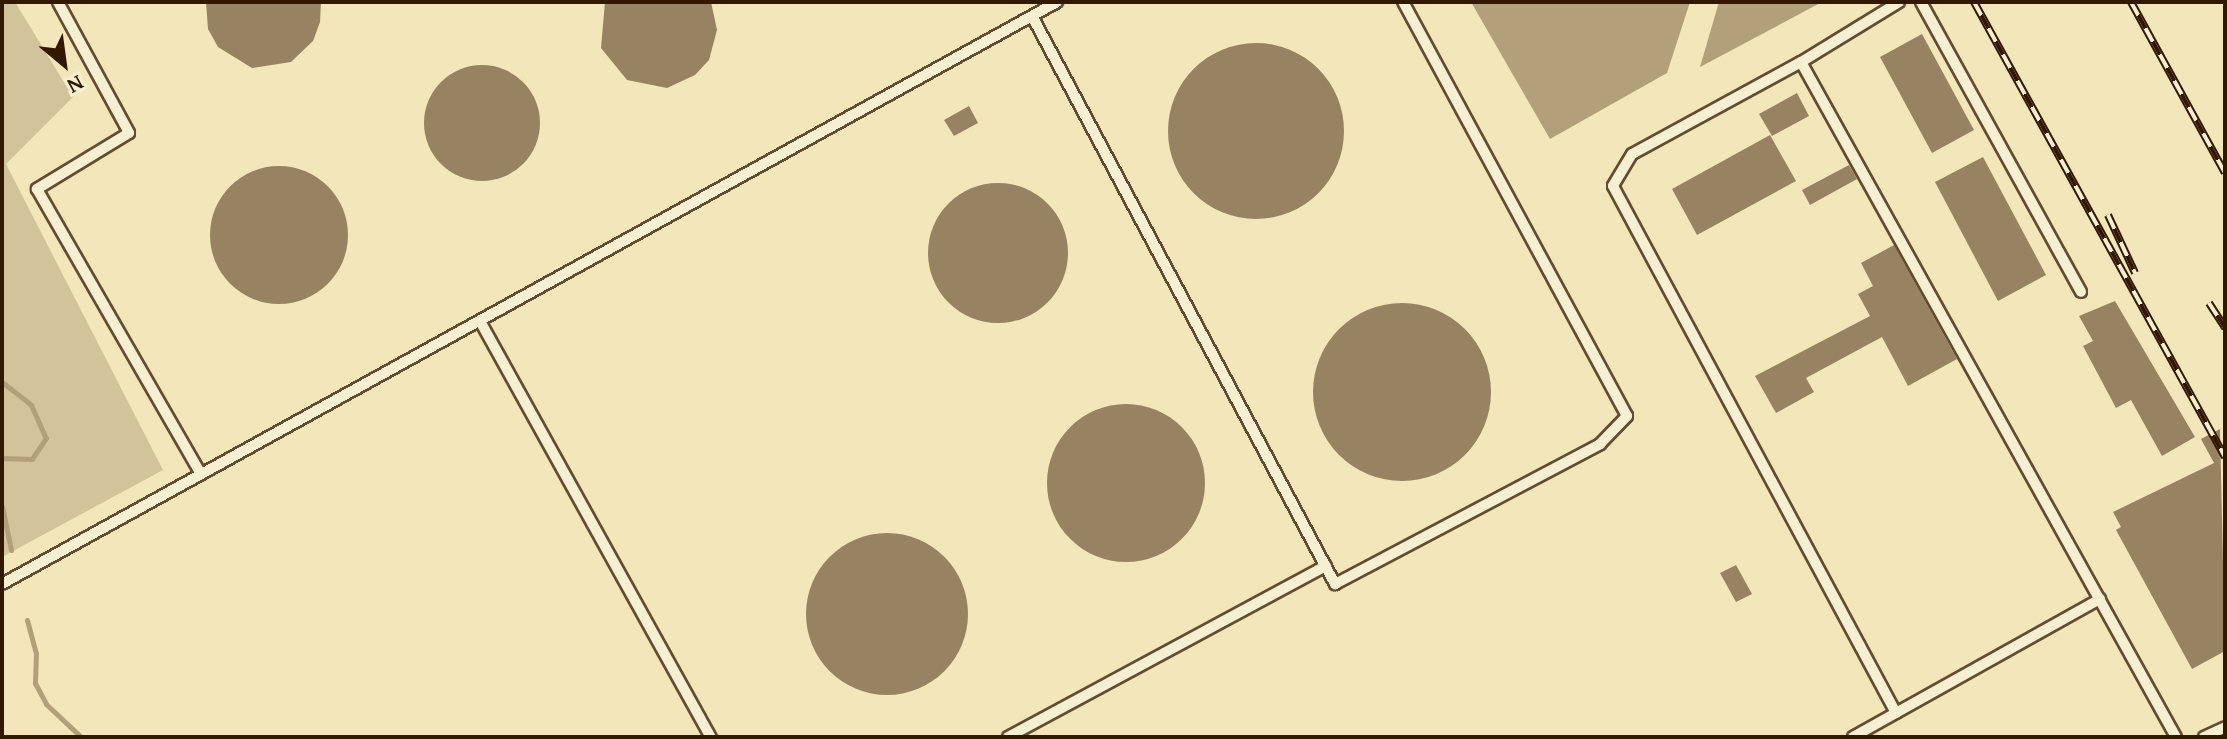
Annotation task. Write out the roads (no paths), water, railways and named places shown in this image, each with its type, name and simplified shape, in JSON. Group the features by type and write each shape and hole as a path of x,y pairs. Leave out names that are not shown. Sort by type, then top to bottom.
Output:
{"lane":[{"path":"58,2 129,133 37,189 201,474"},
{"path":"2,584 1057,2"},
{"path":"1032,16 1335,584 1600,444 1627,416 1403,2"},
{"path":"1896,713 1613,186 1632,154 1801,62 1899,2"},
{"path":"1921,2 2081,292"},
{"path":"1801,62 2176,737"},
{"path":"480,321 711,737"},
{"path":"1008,737 1326,566"},
{"path":"1853,737 2100,599"},
{"path":"2204,737 2225,727"}],"waterway":[{"path":"2,382 31,405 46,438 32,459 2,458"},
{"path":"2,506 11,550"},
{"path":"27,620 36,653 35,683 46,704 81,737"}],"railway":[{"path":"1974,2 2225,457"},
{"path":"2131,2 2225,173"},
{"path":"2108,215 2135,273"},
{"path":"2209,303 2225,328"}]}
